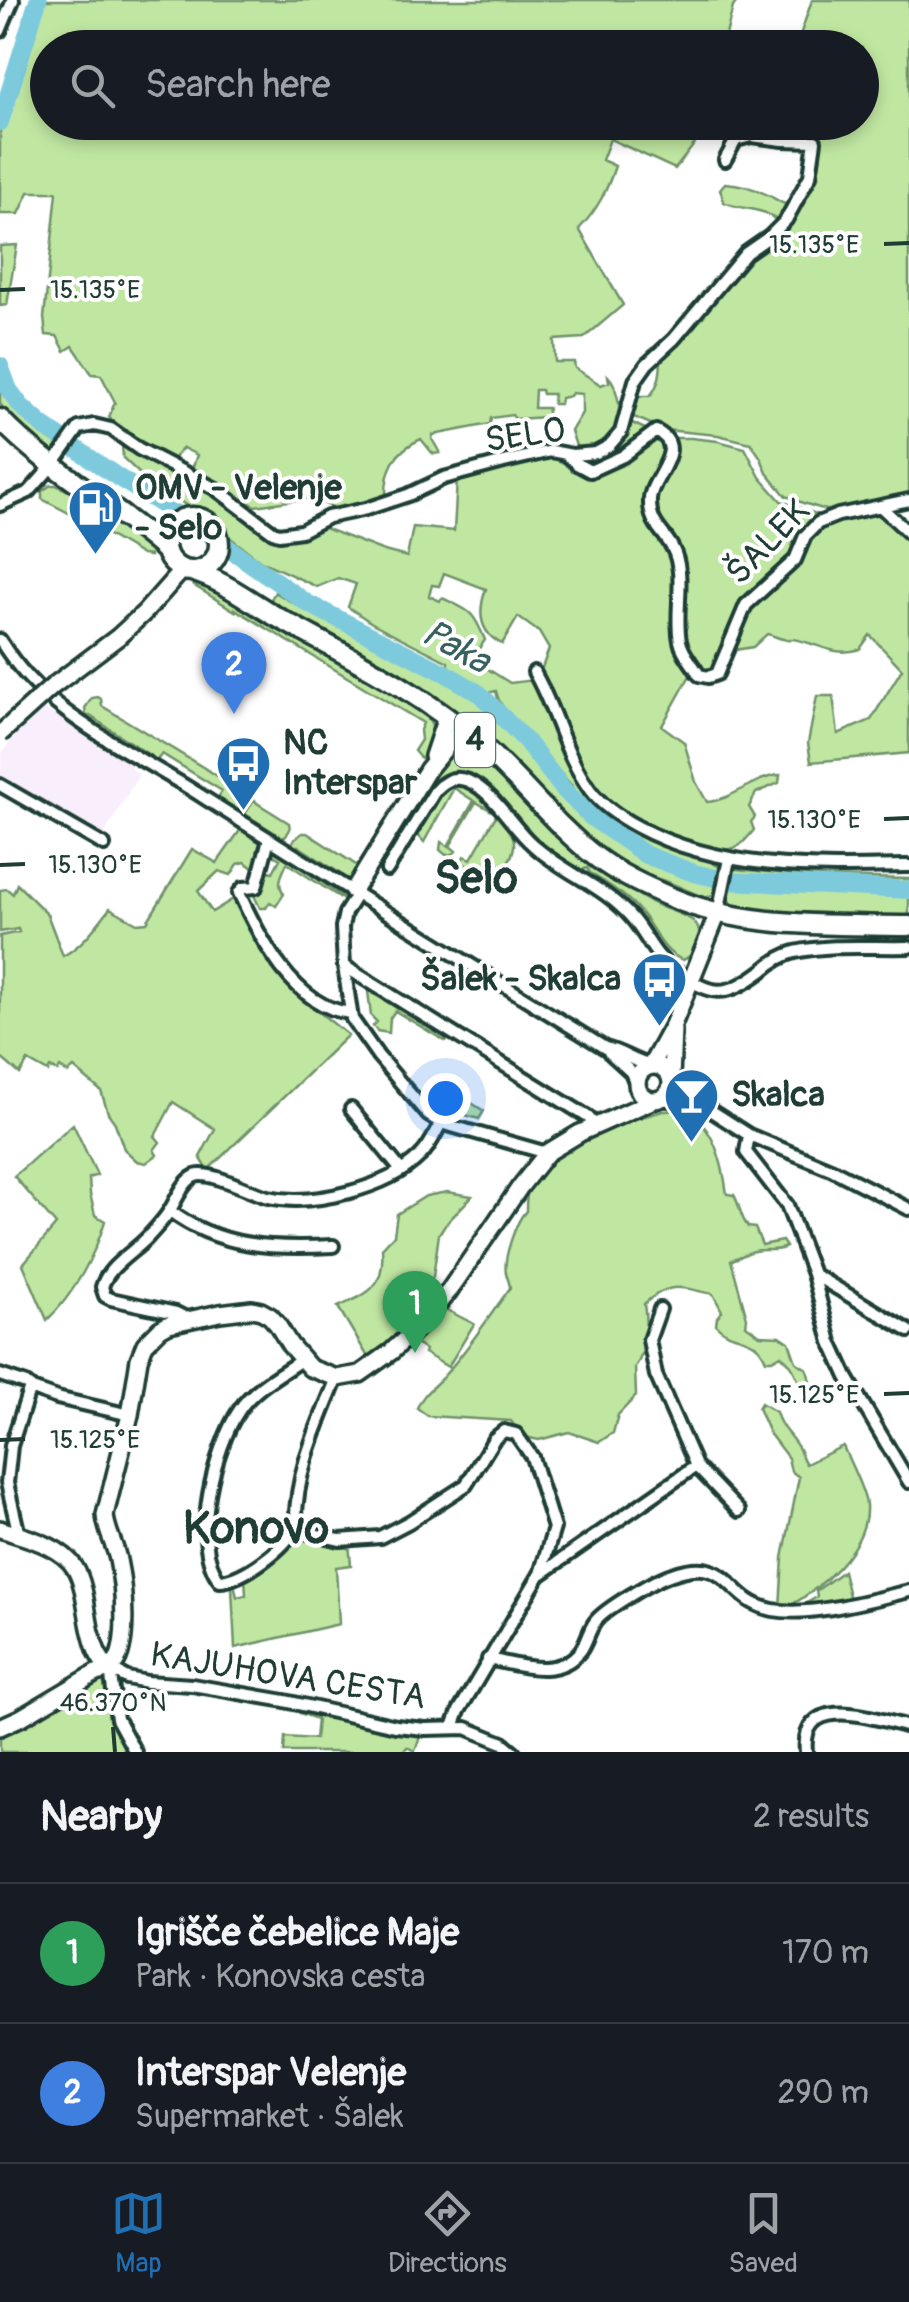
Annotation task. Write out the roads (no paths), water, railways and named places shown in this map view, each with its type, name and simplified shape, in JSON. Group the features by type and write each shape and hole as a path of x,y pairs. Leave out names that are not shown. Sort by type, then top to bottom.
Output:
{"main road":[{"name":"4","path":"0,419 52,466 142,530 157,536 208,522 206,563"},
{"name":"4","path":"174,532 170,559 206,563 263,609 390,680 454,723 598,859 672,898 718,913 785,922 909,926"}],"street":[{"path":"0,30 14,0"},
{"name":"SELO","path":"725,160 736,140"},
{"name":"SELO","path":"52,466 79,428 94,425 111,430 216,489 279,534 408,496 444,478 552,451 596,453 609,446 621,432 634,381 641,372 674,340 746,253 786,220 810,176 815,141 783,140"},
{"name":"ŠALEK","path":"565,453 590,471 623,456 656,431 665,436 670,445 666,465 650,494 650,510 658,531 673,549 679,574 680,646 699,675 708,677 717,674 746,605 795,560 806,536 818,523 838,514 909,500"},
{"path":"0,505 30,492 52,466"},
{"path":"880,506 909,533"},
{"path":"0,734 52,686 206,563"},
{"path":"0,640 46,696 69,716 605,1048 631,1072 640,1094 656,1100 698,1103"},
{"path":"534,672 567,752 592,792 626,821 666,842 783,866 909,866"},
{"path":"454,723 345,913 342,927 350,1013 358,1031 428,1114 441,1123 547,1153"},
{"path":"387,870 435,791 452,778 462,779 482,790 536,849 620,906 658,957 710,991 739,988 790,953 909,947"},
{"path":"0,785 104,845"},
{"path":"269,839 256,886 243,888 239,893 272,958 318,1003 350,1013"},
{"path":"617,1116 633,1093 639,1074 652,1065 672,1025 718,913 730,858"},
{"path":"344,966 588,1116 596,1126"},
{"path":"0,1727 110,1669 119,1658 124,1622 119,1564 105,1515 145,1344 160,1329 188,1319 237,1310 262,1311 277,1324 301,1360 318,1372 349,1378 373,1366 420,1325 449,1292 547,1153 567,1139 668,1094 672,1025"},
{"path":"605,1048 666,1070 698,1103 749,1135 833,1170 909,1209"},
{"path":"351,1109 400,1170"},
{"path":"188,1319 176,1312 111,1299 102,1292 108,1273 135,1251 193,1177 206,1175 285,1200 351,1192 380,1181 421,1156 441,1123"},
{"path":"749,1135 746,1152 787,1205 847,1377 909,1482"},
{"path":"170,1211 196,1229 220,1238 288,1248 333,1246"},
{"path":"813,1274 909,1331"},
{"path":"660,1309 649,1340 656,1375 696,1466 739,1512"},
{"path":"301,1360 240,1408 216,1463 206,1536 212,1572 220,1580 229,1580 268,1558 292,1536 299,1484 337,1378"},
{"path":"0,1375 57,1398 130,1415"},
{"path":"19,1535 6,1483 11,1446 30,1387"},
{"path":"296,1526 340,1540 380,1537 466,1485 494,1439 504,1431 516,1434 532,1457 554,1528 540,1574 458,1710 453,1727"},
{"path":"540,1574 696,1466"},
{"path":"0,1529 38,1542 76,1568 94,1644 100,1660 110,1669 117,1718 136,1752"},
{"path":"488,1659 540,1669 569,1661 580,1651 595,1620 607,1611 654,1582 691,1570 710,1569 722,1575 748,1601 780,1611 799,1612 909,1591"},
{"name":"KAJUHOVA CESTA","path":"110,1669 147,1682 285,1701 396,1726 466,1728 514,1752"},
{"path":"806,1752 808,1730 822,1717 854,1714 909,1727"}],"waterway":[{"name":"Paka","path":"0,122 38,0"},
{"name":"Paka","path":"0,366 9,390 21,406 119,478 206,532 307,603 480,694 591,817 646,855 728,881 909,890"}],"place":[{"name":"OMV - Velenje - Selo","path":"96,557"},
{"name":"Interspar Velenje","path":"234,714"},
{"name":"NC Interspar","path":"244,812"},
{"name":"Šalek - Skalca","path":"660,1028"},
{"name":"Skalca","path":"692,1144"},
{"name":"Igrišče čebelice Maje","path":"415,1353"}],"district":[{"name":"Selo","path":"476,879"},
{"name":"Konovo","path":"256,1529"}]}
